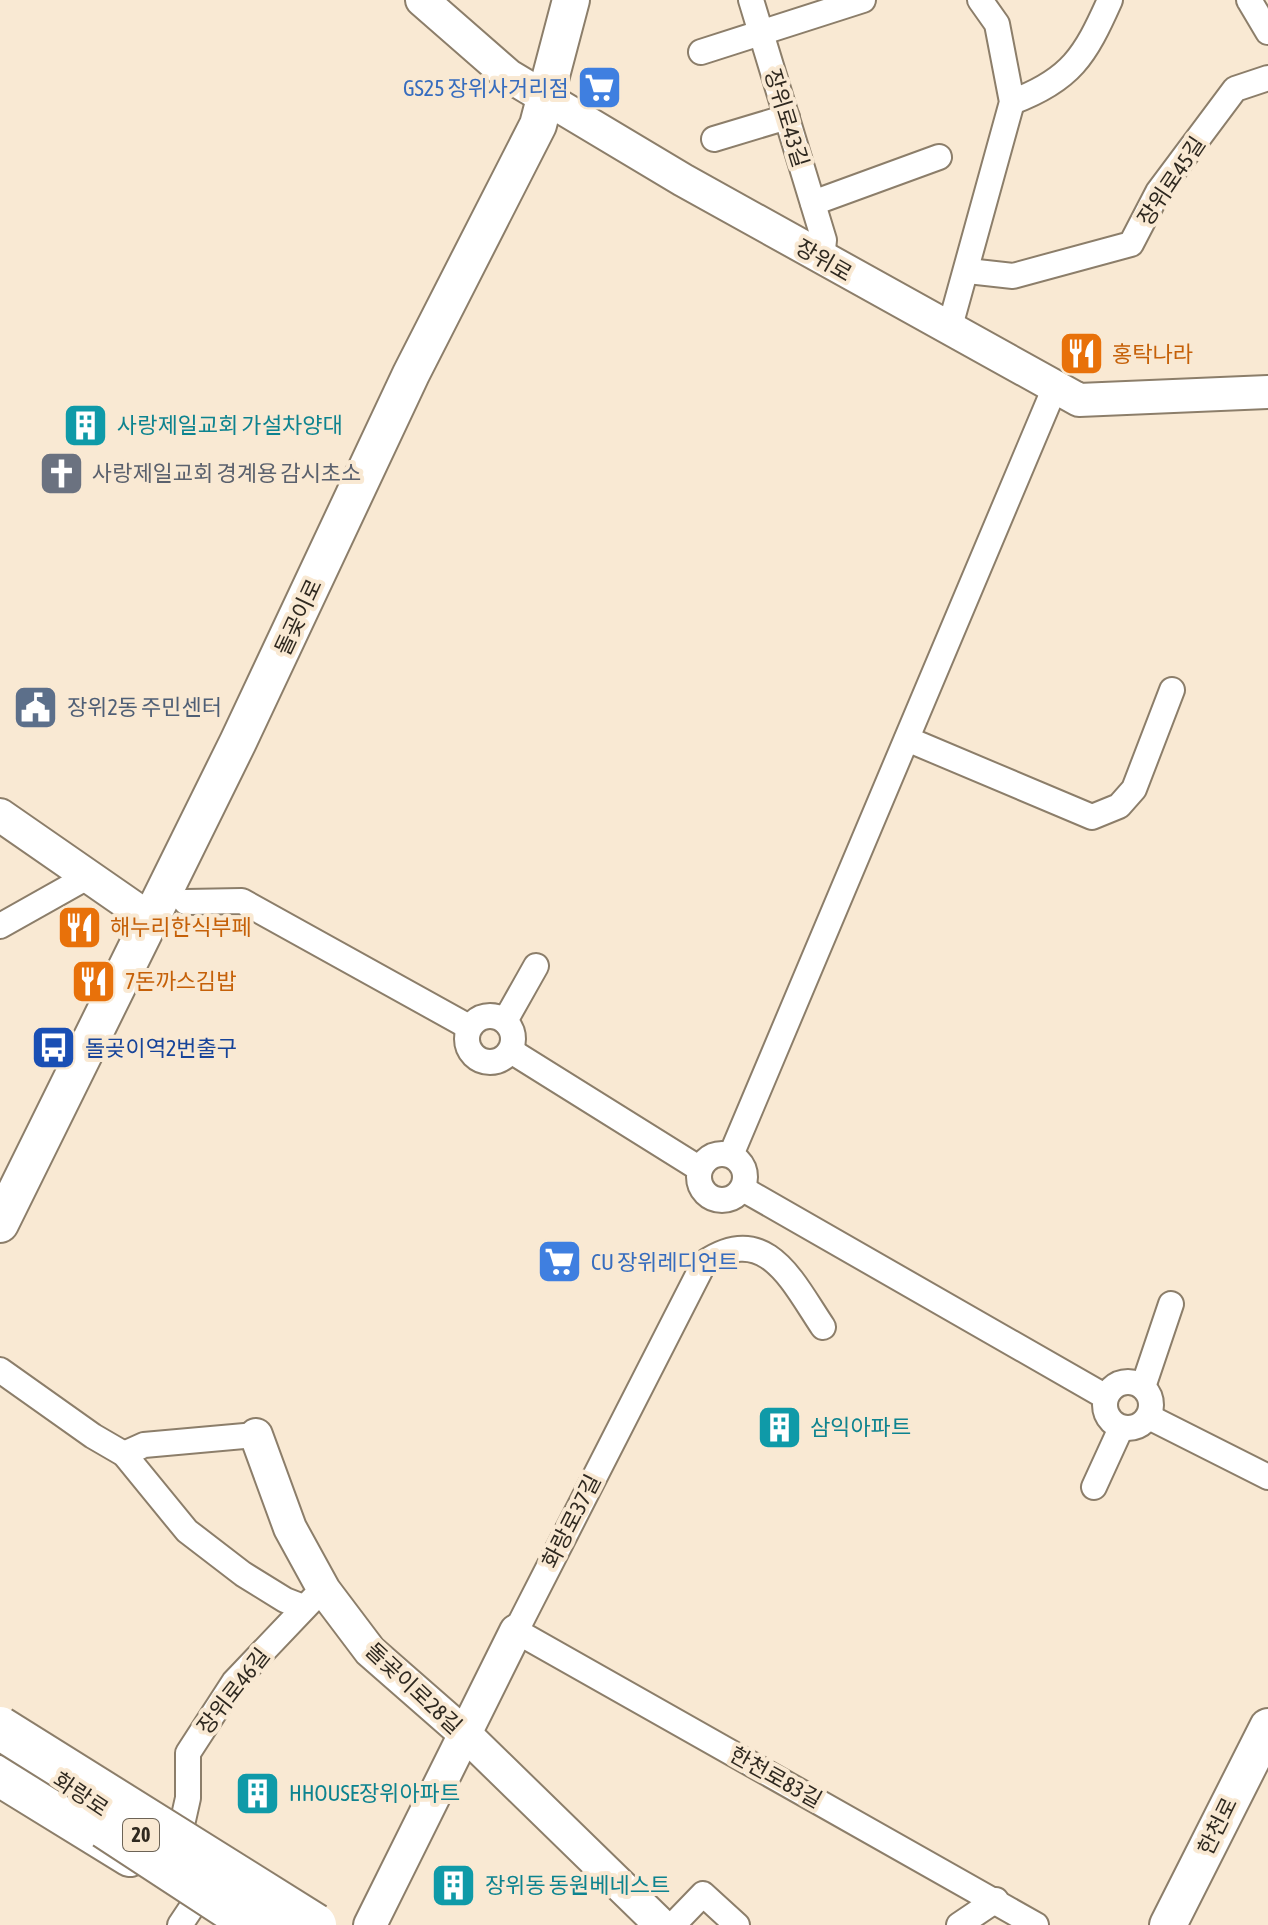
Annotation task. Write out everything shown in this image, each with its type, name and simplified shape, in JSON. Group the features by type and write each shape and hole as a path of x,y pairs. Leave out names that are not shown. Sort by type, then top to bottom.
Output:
{"highway":[{"path":"0,1728 315,1925"},
{"path":"0,1758 255,1925"}],"main road":[{"name":"돌곶이로","path":"0,1224 238,742 411,374 538,125 571,0"},
{"name":"한천로","path":"1168,1925 1268,1727"},
{"name":"화랑로","path":"0,1739 174,1857 285,1925"},
{"name":"화랑로","path":"0,1776 189,1911 243,1925"}],"street":[{"name":"장위로","path":"422,0 509,76 822,259 1079,400 1268,392"},
{"name":"장위로43길","path":"751,0 824,240 822,259"},
{"path":"701,52 863,0"},
{"path":"1012,102 1046,89 1088,50 1110,0"},
{"path":"1249,0 1268,32"},
{"path":"949,330 968,271 1012,102 997,24 988,4"},
{"name":"장위로45길","path":"968,271 1013,276 1131,244 1158,192 1235,89 1268,78"},
{"path":"714,139 787,117"},
{"path":"813,203 939,157"},
{"path":"731,1155 1055,387"},
{"path":"907,739 1092,817 1119,806 1134,789 1172,690"},
{"path":"0,815 150,919"},
{"path":"0,926 89,876"},
{"path":"186,902 242,901 469,1027"},
{"path":"505,1021 536,966"},
{"path":"484,1016 505,1021 513,1035 511,1051 506,1057 491,1063 476,1058 467,1046 469,1027 484,1016"},
{"path":"511,1051 700,1169"},
{"path":"716,1154 731,1155 746,1173 743,1189 731,1199 715,1200 700,1184 700,1169 716,1154"},
{"path":"743,1189 1106,1397"},
{"name":"화랑로37길","path":"370,1925 704,1263 723,1250 742,1246 764,1254 780,1264 823,1327"},
{"path":"1143,1387 1171,1304"},
{"name":"돌곶이로28길","path":"0,1370 93,1436 124,1454 187,1531 243,1574 285,1600 314,1599"},
{"path":"1122,1382 1143,1387 1151,1401 1149,1417 1137,1427 1121,1428 1105,1412 1106,1397 1122,1382"},
{"path":"1149,1417 1268,1477"},
{"path":"1094,1487 1121,1428"},
{"name":"돌곶이로28길","path":"124,1454 144,1445 256,1435 314,1599 466,1735 661,1925"},
{"name":"장위로46길","path":"174,1857 188,1798 188,1753 234,1682 314,1599"},
{"name":"한천로83길","path":"516,1631 1036,1925"},
{"path":"673,1925 703,1894 737,1925"},
{"path":"959,1925 996,1900"}],"place":[{"name":"GS25 장위사거리점","path":"600,88"},
{"name":"홍탁나라","path":"1081,354"},
{"name":"사랑제일교회 가설차양대","path":"86,425"},
{"name":"사랑제일교회 경계용 감시초소","path":"61,473"},
{"name":"장위2동 주민센터","path":"36,707"},
{"name":"해누리한식부페","path":"79,927"},
{"name":"7돈까스김밥","path":"94,981"},
{"name":"돌곶이역2번출구","path":"54,1048"},
{"name":"CU 장위레디언트","path":"560,1262"},
{"name":"삼익아파트","path":"779,1427"},
{"name":"HHOUSE장위아파트","path":"258,1793"},
{"name":"장위동 동원베네스트","path":"454,1885"}]}
